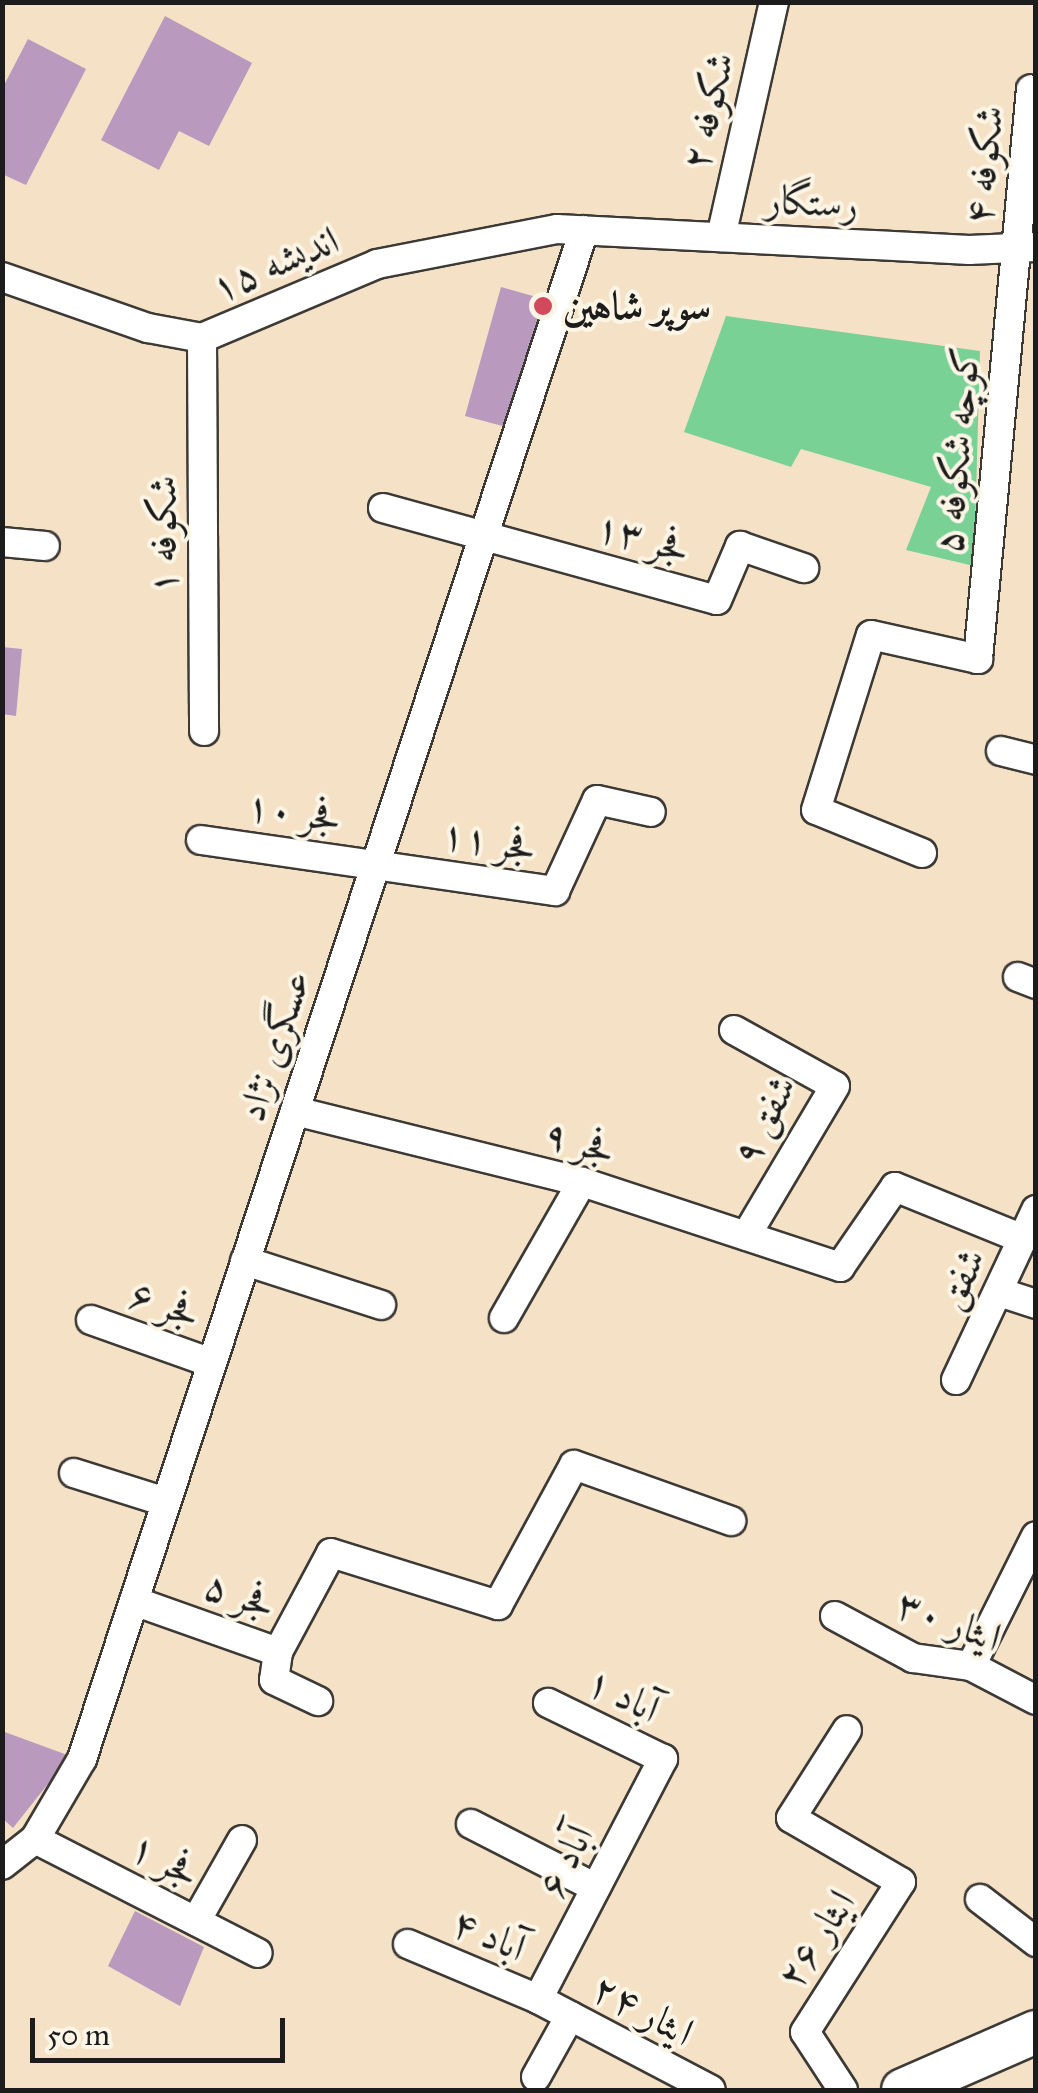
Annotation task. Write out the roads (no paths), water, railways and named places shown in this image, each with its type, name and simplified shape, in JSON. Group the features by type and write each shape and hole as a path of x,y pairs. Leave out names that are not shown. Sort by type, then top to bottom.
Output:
{"main road":[{"path":"904,2090 1036,2032"}],"street":[{"name":"شکوفه ۲","path":"720,237 774,2"},
{"name":"شکوفه ۴","path":"1026,248 1031,89"},
{"name":"اندیشه ۱۵","path":"2,277 148,328 202,338 377,264 557,229 584,230"},
{"name":"رستگار","path":"584,230 1026,248"},
{"name":"عسگری نژاد","path":"2,1865 35,1838 82,1759 584,230"},
{"name":"کوچه شکوفه ۵","path":"922,853 816,810 871,635 978,659 1026,248"},
{"name":"شکوفه ۱","path":"202,338 204,731"},
{"path":"383,508 483,536"},
{"name":"فجر ۱۳","path":"483,536 716,600 740,546 804,568"},
{"path":"2,542 45,546"},
{"path":"1001,751 1036,760"},
{"name":"فجر ۱۱","path":"376,864 556,892 597,800 650,812"},
{"name":"فجر ۱۰","path":"201,840 376,864"},
{"name":"شفق ۹","path":"734,1030 836,1086 746,1236"},
{"name":"فجر ۹","path":"295,1111 582,1182 840,1267 894,1188 1022,1239"},
{"path":"504,1318 582,1182"},
{"name":"شفق","path":"956,1380 1036,1210"},
{"path":"245,1261 380,1305"},
{"path":"999,1292 1036,1304"},
{"name":"فجر ۶","path":"92,1320 212,1363"},
{"name":"فجر ۵","path":"134,1601 278,1652 332,1553 498,1605 574,1465 731,1520"},
{"path":"74,1472 166,1502"},
{"path":"972,1666 1036,1536"},
{"name":"ایثار ۳۰","path":"836,1616 914,1658 972,1666 1036,1700"},
{"path":"278,1652 274,1680 318,1701"},
{"name":"آباد ۱","path":"548,1703 663,1759"},
{"name":"ایثار ۲۶","path":"842,2090 805,2032 901,1882 791,1818 847,1730"},
{"name":"آباد ۶","path":"538,1999 663,1759"},
{"path":"471,1824 596,1888"},
{"name":"فجر ۱","path":"35,1838 258,1953"},
{"path":"196,1921 242,1840"},
{"path":"980,1899 1036,1942"},
{"name":"آباد ۴","path":"408,1944 538,1999"},
{"name":"ایثار ۲۴","path":"538,1999 711,2090"},
{"path":"536,2076 570,2016"}],"place":[{"name":"سوپر شاهین","path":"543,306"}]}
